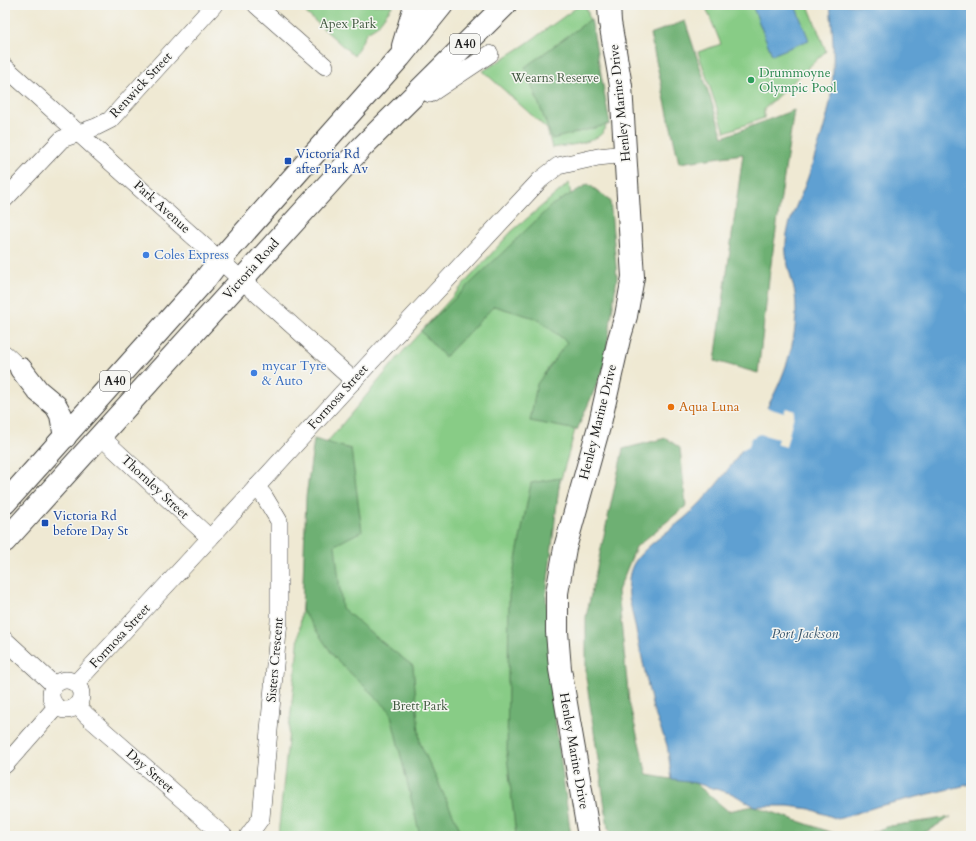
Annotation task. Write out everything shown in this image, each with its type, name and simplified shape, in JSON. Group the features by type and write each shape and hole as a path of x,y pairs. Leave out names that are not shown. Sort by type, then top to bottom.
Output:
{"main road":[{"path":"400,57 414,5"},
{"name":"Victoria Road","path":"5,504 203,282 220,260 400,57 442,5"},
{"name":"Victoria Road","path":"5,540 362,147 505,5"},
{"name":"Henley Marine Drive","path":"589,836 560,669 557,632 557,593 569,529 600,423 634,277 620,75 610,22 609,5"},
{"path":"21,369 38,391 56,406 61,415 65,437"}],"street":[{"name":"Renwick Street","path":"5,199 62,139 96,128 110,120 214,5"},
{"path":"256,5 325,66"},
{"path":"430,94 490,54"},
{"name":"Park Avenue","path":"5,67 354,381"},
{"name":"Formosa Street","path":"76,684 540,180 558,166 598,157 626,154"},
{"path":"5,354 21,369"},
{"name":"Thornley Street","path":"100,436 210,538"},
{"name":"Sisters Crescent","path":"248,836 261,818 279,621 280,521 264,496 256,487"},
{"path":"5,640 54,684"},
{"path":"62,680 72,681 76,684 81,692 77,705 69,710 60,710 56,707 51,698 54,684 62,680"},
{"name":"Day Street","path":"77,705 224,836"},
{"path":"5,765 56,707"}],"green space":[{"name":"Apex Park","path":"313,5 393,5 377,26 367,32 354,56 306,13"},
{"name":"Wearns Reserve","path":"580,5 585,6 588,12 606,116 606,126 601,134 589,141 552,148 547,129 483,71 523,46"},
{"name":"Drummoyne Olympic Pool","path":"705,5 808,5 826,51 764,109 764,118 725,132 698,52 721,44"},
{"name":"Wearns Reserve","path":"591,19 610,124 552,139 525,67"},
{"path":"685,21 723,137 794,110 770,271 758,373 715,361 743,154 679,163 650,34"},
{"name":"Brett Park","path":"569,183 581,263 608,301 571,445 539,553 556,797 571,836 278,836 318,453 406,348 511,232"},
{"path":"588,184 610,200 617,277 604,368 577,430 530,421 537,384 567,342 538,319 494,306 445,357 421,331 552,205"},
{"path":"666,438 680,448 686,506 636,547 618,591 629,702 647,775 695,783 728,811 754,806 842,836 612,836 608,828 586,677 586,617 623,449"},
{"path":"314,439 351,449 362,531 335,545 342,608 413,666 420,743 463,836 420,836 390,711 335,658 302,610 306,497"},
{"path":"560,478 546,597 556,725 571,836 516,836 507,756 509,595 531,483"},
{"path":"951,817 919,836 860,836 890,826"}],"water":[{"path":"752,5 795,5 809,40 772,55"},
{"name":"Port Jackson","path":"830,5 971,5 971,784 879,806 838,819 810,809 788,806 754,806 733,794 695,783 672,780 667,745 653,709 629,598 629,578 633,564 647,548 691,512 722,478 758,424 785,370 793,340 796,309 795,294 786,255 787,234 808,177 822,134 829,106 833,77"}],"pier":[{"path":"765,407 784,413 786,408 795,411 786,447 776,444 778,439 760,434 751,438 749,447 737,452"}],"place":[{"name":"Drummoyne Olympic Pool","path":"751,80"},
{"name":"Victoria Rd after Park Av","path":"288,161"},
{"name":"Coles Express","path":"146,255"},
{"name":"mycar Tyre & Auto","path":"254,373"},
{"name":"Aqua Luna","path":"671,407"},
{"name":"Victoria Rd before Day St","path":"45,523"}]}
